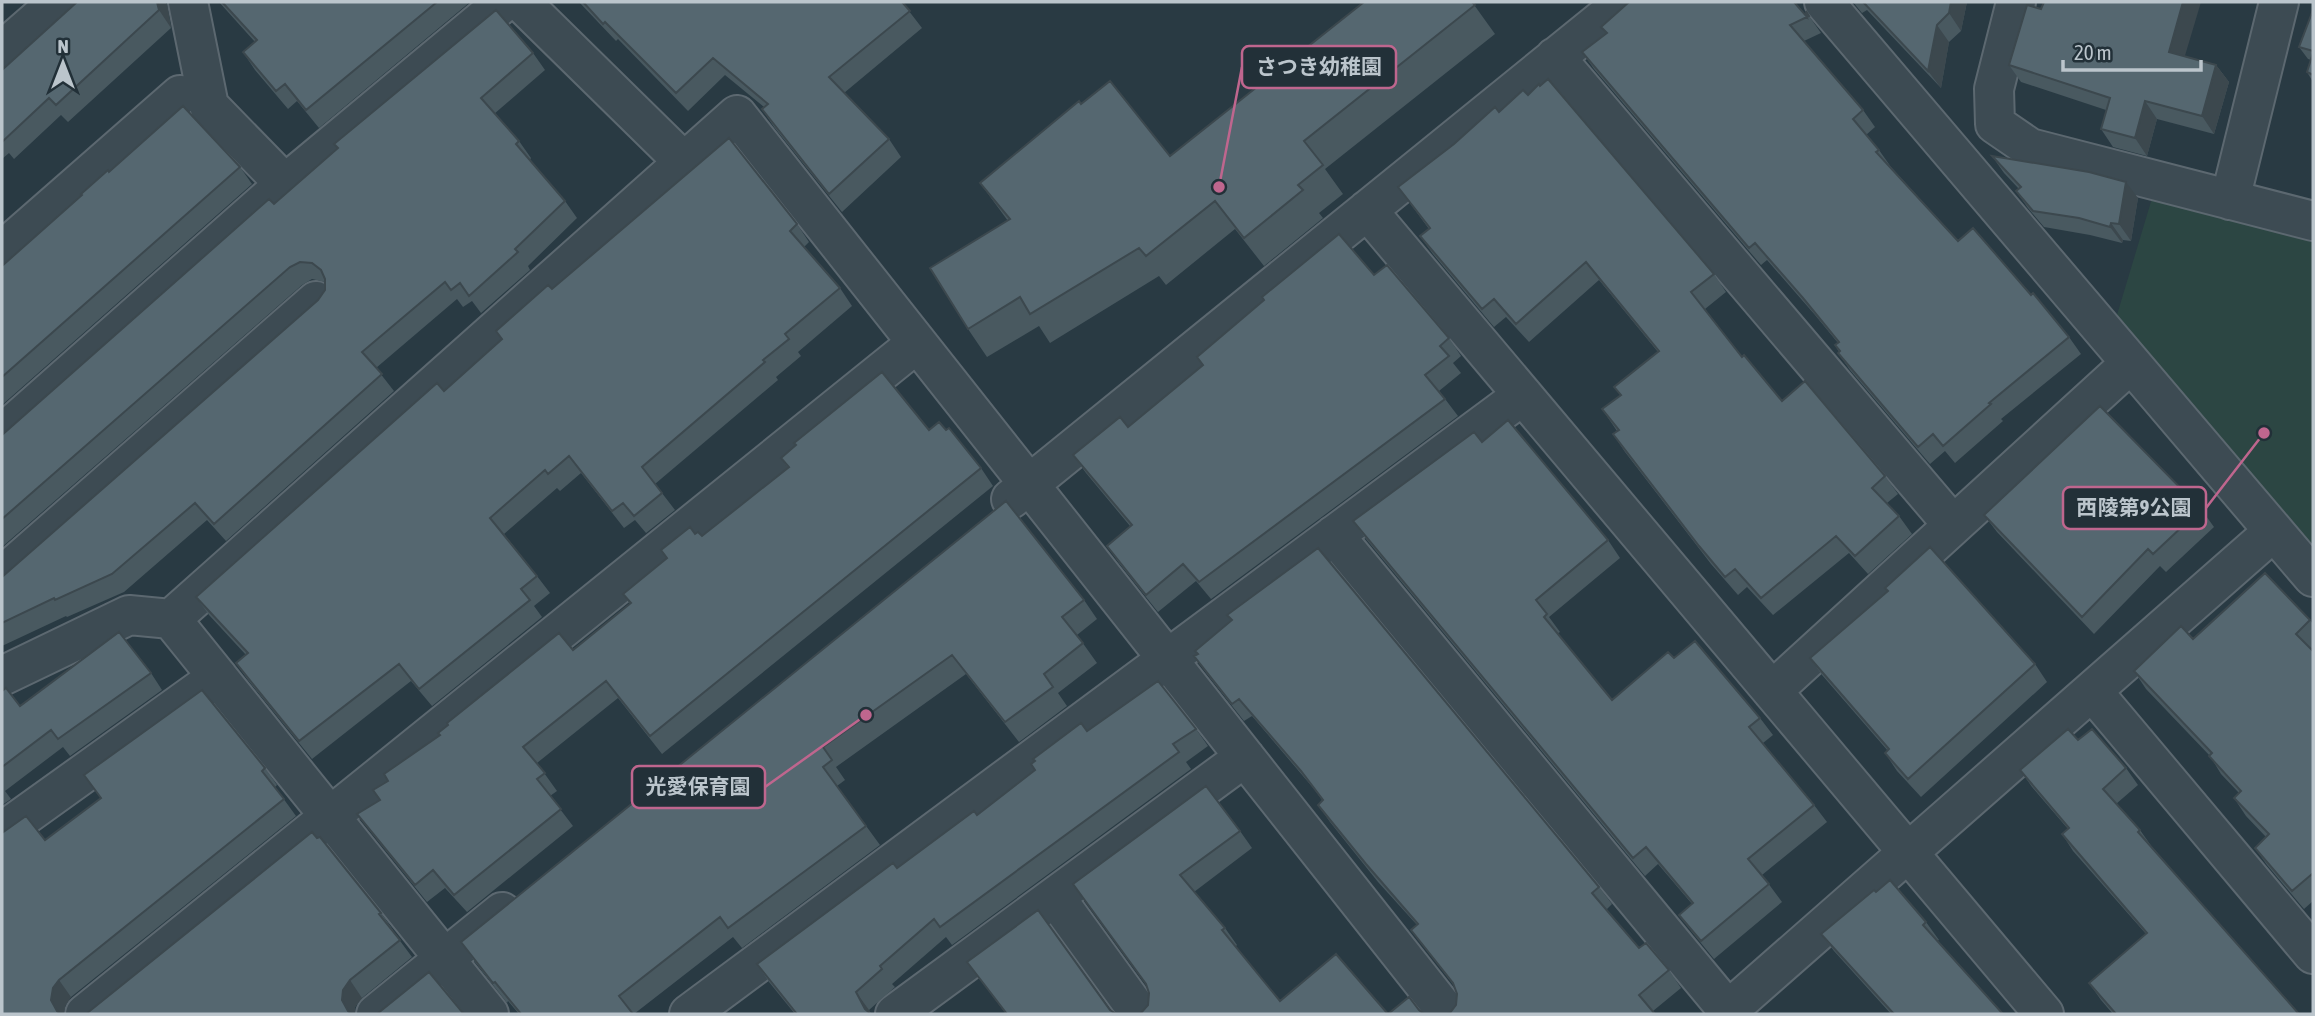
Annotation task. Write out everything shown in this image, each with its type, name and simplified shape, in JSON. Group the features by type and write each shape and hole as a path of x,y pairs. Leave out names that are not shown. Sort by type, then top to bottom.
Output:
{"street":[{"path":"2,51 58,2"},
{"path":"188,2 209,106 285,184"},
{"path":"2,434 285,184 504,2"},
{"path":"521,2 684,162"},
{"path":"986,519 1623,2"},
{"path":"1824,2 2313,577"},
{"path":"2016,2 1994,89 1995,124 2030,148 2313,221"},
{"path":"2230,200 2279,2"},
{"path":"1555,57 1953,525"},
{"path":"2,251 180,95"},
{"path":"171,619 737,115 1448,1014"},
{"path":"1367,210 2044,1014"},
{"path":"2,576 316,301"},
{"path":"85,1014 918,343"},
{"path":"1772,691 2131,363"},
{"path":"689,1014 1523,396"},
{"path":"1334,535 1727,1013 2274,531"},
{"path":"2,676 129,615 171,619 489,1014"},
{"path":"2,832 218,677"},
{"path":"2092,691 2313,954"},
{"path":"895,1014 1245,757"},
{"path":"376,1014 531,889"},
{"path":"1055,897 1140,1014"}],"green space":[{"path":"2153,195 2313,235 2313,551 2117,315"}],"building":[{"path":"77,2 157,2 159,10 56,105 49,98 2,142 2,70"},
{"path":"222,2 437,2 306,110 285,84 276,91 243,52 257,40"},
{"path":"583,2 902,2 910,11 829,77 889,139 829,194 762,109 768,104 713,58 676,93"},
{"path":"1364,2 1472,2 1475,5 1304,141 1323,165 1298,185 1303,190 1244,238 1215,201 1146,256 1139,248 1030,314 1020,297 968,329 930,268 1010,219 980,183 1079,101 1081,104 1110,81 1170,156"},
{"path":"1629,2 1794,2 1807,17 1790,25 1863,110 1853,119 1879,150 1876,152 1958,241 1973,228 2069,337 1989,403 1991,404 1943,446 1933,434 1918,447 1838,353 1840,351 1835,345 1839,342 1803,298 1755,243 1749,248 1582,52 1607,33 1601,27"},
{"path":"1863,2 1951,2 1949,13 1937,25 1928,71"},
{"path":"2044,2 2183,2 2169,52 2216,65 2202,116 2145,101 2135,138 2101,129 2110,98 2009,65 2027,5 2041,9"},
{"path":"496,10 533,53 481,98 519,141 516,144 565,201 515,249 518,252 469,296 460,283 451,290 445,282 362,352 382,374 214,524 195,503 112,574 2,623 2,577 318,300 325,290 325,279 321,270 312,263 300,262 290,267 2,519 2,435 269,199 274,204 338,148 334,144"},
{"path":"2313,10 2313,51 2299,47"},
{"path":"2313,53 2313,75 2307,72"},
{"path":"1548,79 1714,274 1691,292 1742,357 1744,355 1782,401 1805,381 1885,476 1872,488 1899,516 1855,556 1836,536 1761,598 1735,569 1725,577 1613,434 1619,430 1602,409 1621,395 1614,387 1659,351 1586,262 1516,324 1494,299 1482,309 1420,236 1430,228 1398,187 1454,144 1495,107 1499,112 1523,90 1528,95"},
{"path":"183,106 240,167 2,377 2,266"},
{"path":"729,138 797,224 790,231 840,288 785,334 789,339 763,360 765,362 642,467 662,493 634,516 623,503 612,511 569,456 548,474 545,470 490,518 537,576 521,589 530,600 419,689 399,664 299,741 236,663 248,653 196,597 437,383 444,391 502,339 496,331 548,285 552,289"},
{"path":"1992,156 2089,172 2126,182 2119,224 2111,223 2110,227 2079,218 2033,211 2016,191 2021,187"},
{"path":"1339,234 1374,275 1387,265 1449,338 1440,346 1449,356 1425,375 1445,399 1199,582 1183,564 1146,595 1107,546 1132,525 1073,455 1120,417 1128,427 1203,365 1197,357 1264,300 1262,297"},
{"path":"882,372 929,430 939,422 946,430 949,428 981,468 650,736 606,681 523,747 545,773 537,779 561,809 454,895 433,870 415,885 357,814 380,800 373,790 388,781 384,774 440,735 438,733 447,723 559,633 573,650 631,603 623,594 667,558 661,550 690,527 695,534 698,532 702,536 789,467 781,458 796,445 794,443"},
{"path":"2100,406 2201,509 2153,554 2148,549 2082,617 1984,515"},
{"path":"1508,420 1608,540 1536,600 1547,614 1544,617 1612,700 1668,652 1674,658 1695,641 1760,718 1749,727 1814,805 1748,859 1769,884 1701,941 1679,915 1693,903 1646,847 1633,858 1353,521 1474,432 1482,442"},
{"path":"1006,501 1084,600 1062,617 1083,643 1044,674 1053,687 1005,722 952,655 823,747 832,760 823,767 866,826 728,928 720,917 619,996 633,1014 521,1014 461,942"},
{"path":"1930,547 2035,664 1908,779 1885,753 1889,749 1810,658 1888,591 1885,588"},
{"path":"1318,548 1599,887 1592,893 1639,948 1646,943 1669,970 1639,995 1655,1014 1447,1014 1456,1005 1457,994 1453,983 1411,930 1418,924 1318,805 1323,800 1301,771 1239,699 1232,704 1194,656 1198,654 1195,651 1232,620 1227,615"},
{"path":"2265,573 2310,620 2296,634 2313,651 2313,875 2292,891 2255,848 2269,834 2234,798 2241,791 2209,756 2212,753 2134,671 2181,626 2193,639"},
{"path":"119,632 151,673 58,739 51,730 2,767 2,691 6,688 20,706"},
{"path":"1158,681 1196,729 1173,744 1179,752 940,927 934,919 880,966 882,969 856,992 865,1009 871,1014 797,1014 757,964 893,863 897,868 974,811 977,815 1035,770 1031,764 1035,761 1033,759 1081,723 1087,731"},
{"path":"202,690 265,768 262,771 284,799 59,980 53,988 51,1000 61,1014 2,1014 2,833 26,816 45,840 101,798 84,775"},
{"path":"2068,729 2078,740 2092,729 2126,768 2103,789 2299,1014 2116,1014 2089,983 2147,933 2062,834 2069,828 2020,770"},
{"path":"1206,786 1240,831 1180,875 1225,928 1222,930 1280,1001 1336,954 1388,1014 1140,1014 1148,1005 1149,993 1146,984 1073,884"},
{"path":"312,832 317,838 320,837 400,940 350,980 343,990 342,1000 352,1014 86,1014"},
{"path":"1890,880 1926,922 1923,925 2003,1014 1894,1014 1821,934"},
{"path":"1038,910 1110,1010 1116,1014 1007,1014 967,962"},
{"path":"429,972 463,1013 377,1014"},
{"path":"1409,997 1424,1014 1388,1014"}],"place":[{"name":"さつき幼稚園","path":"1219,187"},
{"name":"西陵第9公園","path":"2264,433"},
{"name":"光愛保育園","path":"866,715"}]}
